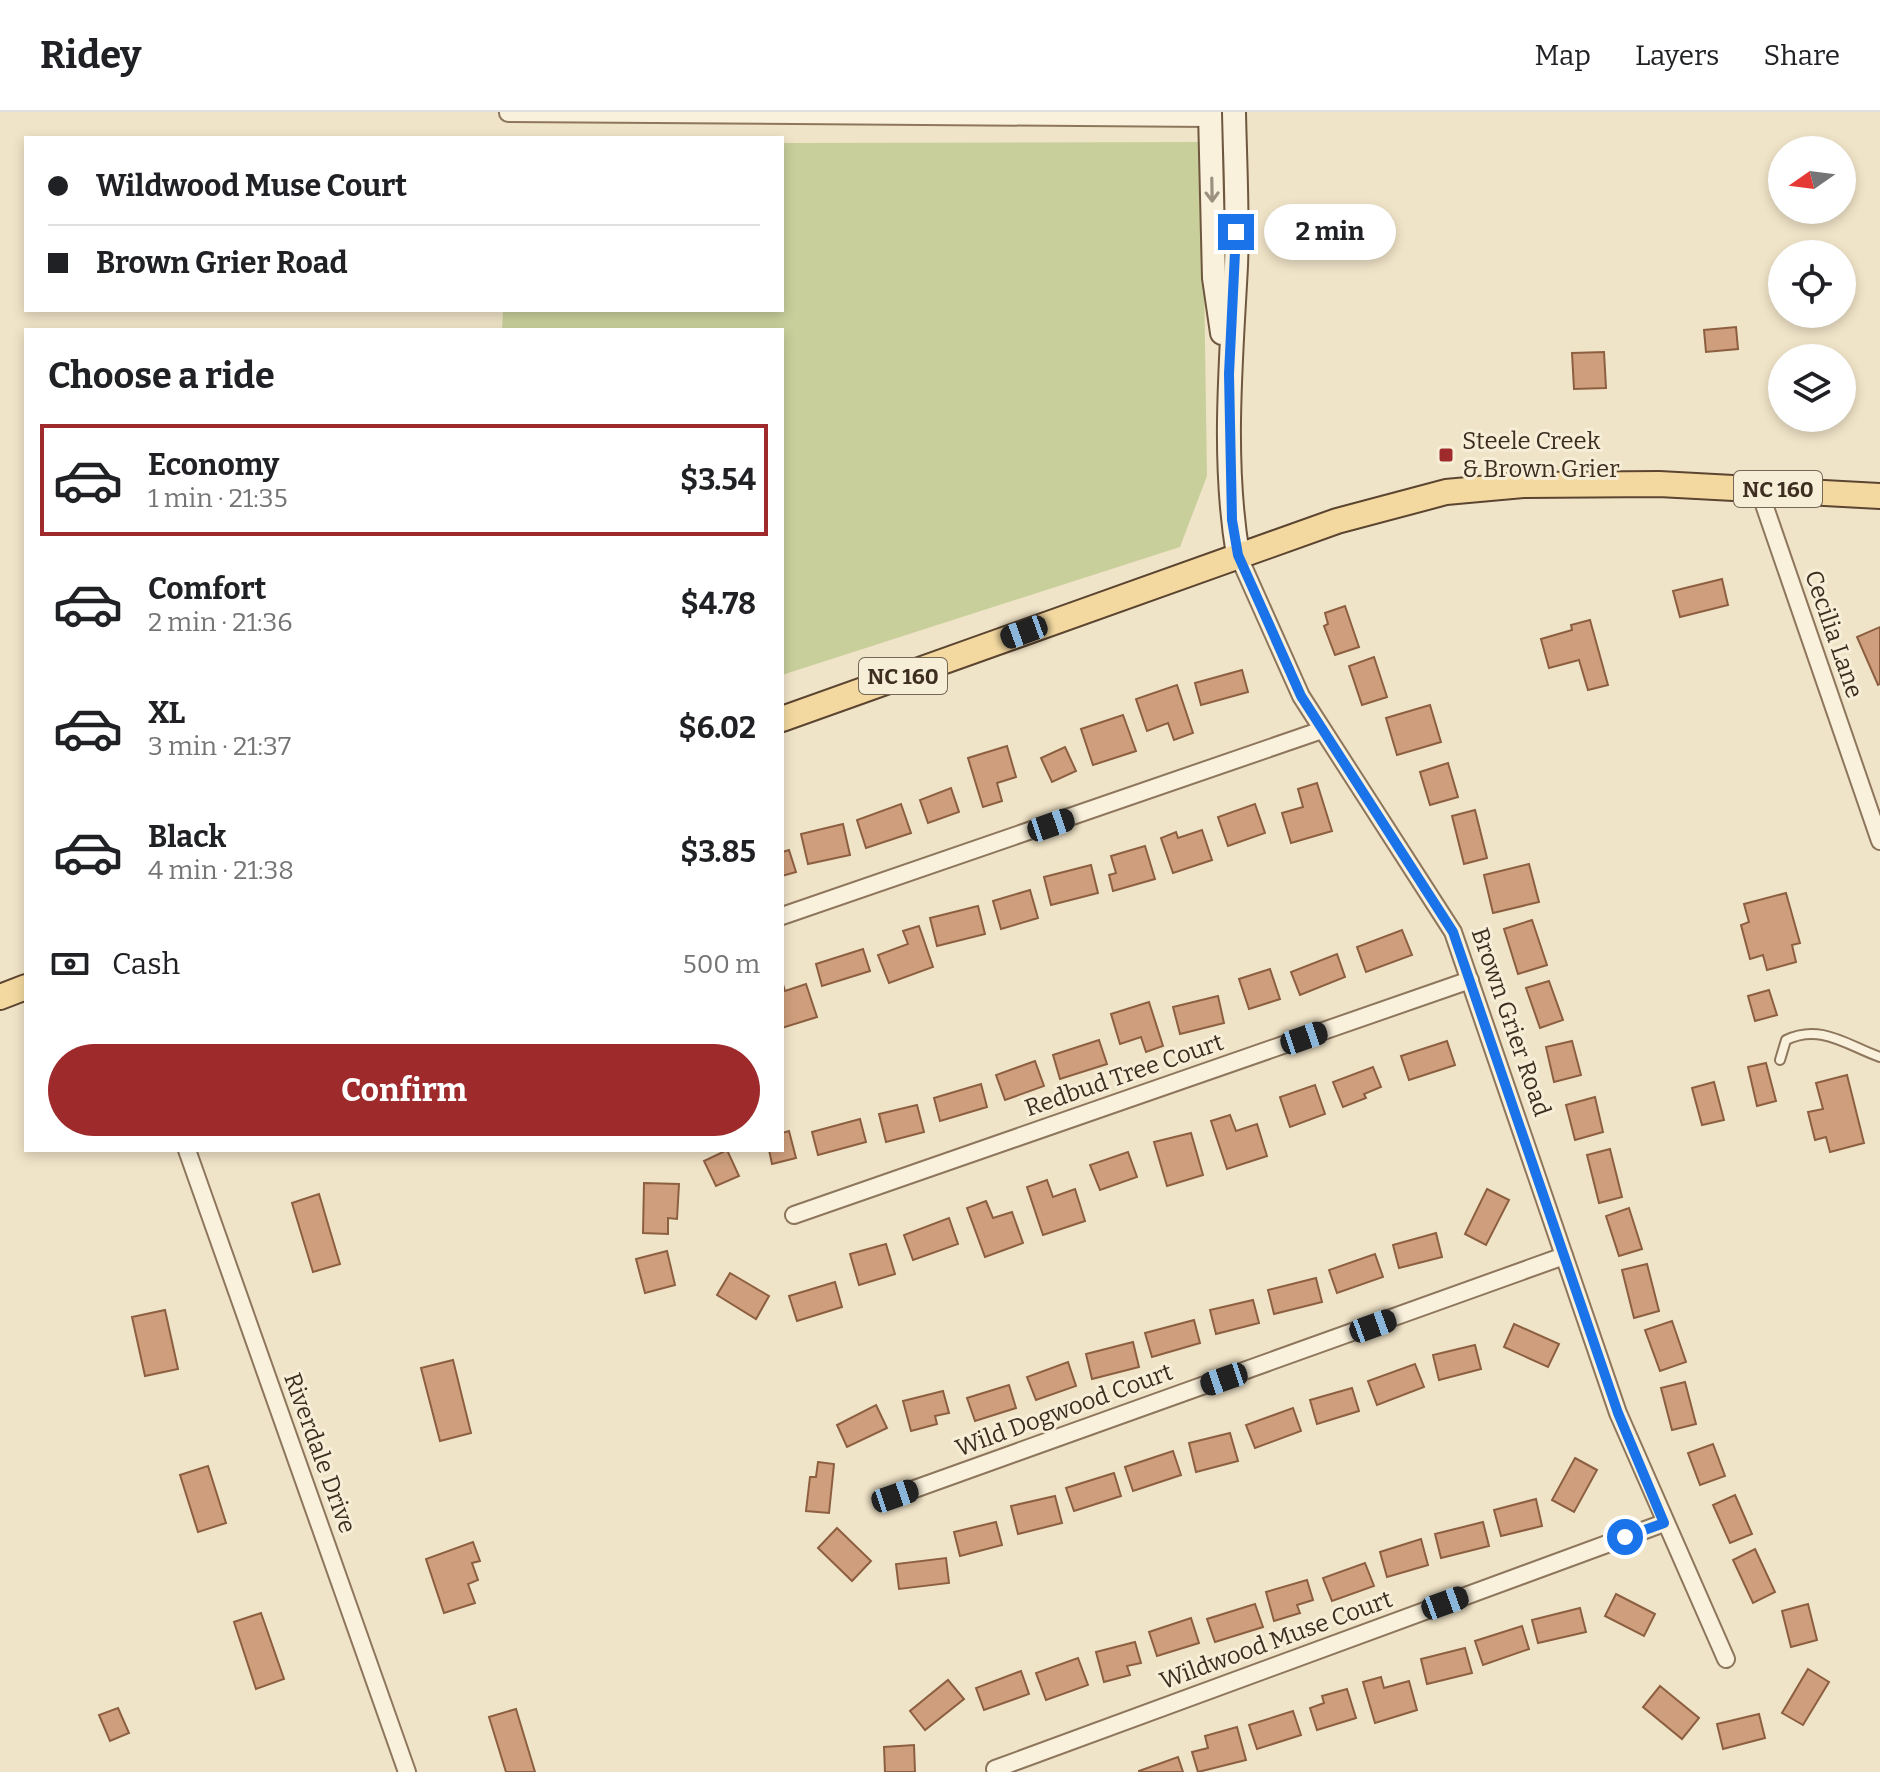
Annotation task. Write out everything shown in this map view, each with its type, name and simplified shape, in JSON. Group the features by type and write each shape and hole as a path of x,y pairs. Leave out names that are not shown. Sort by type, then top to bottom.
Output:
{"main road":[{"name":"Brown Grier Road","path":"1234,112 1236,263 1229,374 1232,520 1238,555"},
{"name":"Brown Grier Road","path":"1210,115 1214,278 1229,374"},
{"name":"NC 160","path":"784,718 1337,521 1456,490 1578,484 1758,487 1880,496"},
{"path":"0,997 24,988"}],"street":[{"path":"508,113 1210,115"},
{"name":"Cecilia Lane","path":"1758,487 1880,841"},
{"name":"Brown Grier Road","path":"1238,555 1288,670 1322,730 1453,932 1618,1413 1726,1659"},
{"path":"784,915 1322,730"},
{"name":"Redbud Tree Court","path":"794,1215 1470,980"},
{"name":"Riverdale Drive","path":"188,1152 407,1772"},
{"name":"Wild Dogwood Court","path":"895,1496 1564,1256"},
{"name":"Wildwood Muse Court","path":"995,1769 1664,1523"}],"lane":[{"path":"1780,1060 1786,1040 1812,1033 1833,1035 1880,1057"}],"green space":[{"path":"1202,142 1207,476 1180,547 784,674 784,328 502,328 503,312 784,312 784,143"}],"building":[{"path":"1736,327 1738,349 1706,352 1704,330"},
{"path":"1604,352 1606,388 1574,389 1572,353"},
{"path":"1722,579 1728,605 1680,617 1673,591"},
{"path":"1345,606 1359,647 1335,655 1324,626 1328,624 1325,613"},
{"path":"1590,620 1608,685 1588,690 1579,660 1549,668 1541,639 1572,630 1571,625"},
{"path":"1880,627 1880,684 1878,685 1857,637"},
{"path":"1374,657 1387,697 1362,705 1349,666"},
{"path":"1242,670 1248,692 1201,705 1195,683"},
{"path":"1177,685 1193,733 1174,740 1168,723 1147,731 1136,699"},
{"path":"1430,705 1441,742 1397,755 1386,718"},
{"path":"1123,715 1136,751 1093,765 1081,729"},
{"path":"1007,746 1016,777 997,783 1002,801 983,807 968,758"},
{"path":"1065,747 1076,771 1052,782 1041,758"},
{"path":"1448,763 1458,797 1430,805 1420,772"},
{"path":"1317,783 1332,831 1291,843 1282,813 1303,807 1298,789"},
{"path":"951,788 959,812 928,823 920,800"},
{"path":"901,804 911,833 866,848 857,820"},
{"path":"1255,804 1265,833 1228,846 1218,817"},
{"path":"1475,810 1487,858 1464,864 1452,816"},
{"path":"843,824 850,855 808,864 801,834"},
{"path":"1202,830 1212,860 1173,873 1161,838 1176,832 1178,838"},
{"path":"1145,846 1155,879 1113,891 1109,875 1116,873 1111,856"},
{"path":"789,850 796,872 784,875 784,851"},
{"path":"1529,864 1539,902 1493,913 1484,875"},
{"path":"1091,865 1098,893 1051,905 1044,877"},
{"path":"1030,890 1038,918 1001,929 993,901"},
{"path":"1786,893 1800,943 1792,945 1796,962 1767,970 1763,955 1750,959 1741,925 1749,922 1744,904"},
{"path":"978,906 985,934 937,946 930,918"},
{"path":"1532,920 1547,965 1518,974 1504,929"},
{"path":"919,926 933,967 889,983 878,955 908,944 903,931"},
{"path":"1402,930 1412,955 1366,972 1357,947"},
{"path":"863,949 870,971 822,986 816,964"},
{"path":"1337,954 1345,977 1300,995 1291,972"},
{"path":"1270,969 1280,999 1249,1009 1239,979"},
{"path":"1549,981 1563,1020 1540,1028 1526,988"},
{"path":"806,984 817,1017 784,1027 784,988 785,991"},
{"path":"1769,990 1777,1015 1755,1021 1748,996"},
{"path":"1218,996 1224,1023 1180,1034 1173,1007"},
{"path":"1149,1002 1163,1046 1146,1052 1141,1037 1120,1044 1111,1014"},
{"path":"1099,1040 1107,1064 1060,1079 1053,1055"},
{"path":"1447,1041 1455,1065 1409,1080 1401,1056"},
{"path":"1572,1041 1581,1075 1554,1082 1546,1047"},
{"path":"1035,1061 1044,1086 1005,1100 996,1075"},
{"path":"1766,1063 1776,1101 1757,1106 1748,1067"},
{"path":"1373,1067 1381,1087 1364,1094 1366,1098 1343,1107 1333,1082"},
{"path":"1847,1075 1864,1143 1830,1152 1826,1137 1815,1140 1808,1112 1823,1109 1816,1083"},
{"path":"1714,1082 1724,1120 1702,1125 1692,1088"},
{"path":"981,1084 987,1107 940,1121 934,1098"},
{"path":"1315,1085 1325,1114 1290,1127 1280,1097"},
{"path":"1595,1097 1603,1132 1575,1140 1566,1105"},
{"path":"917,1105 924,1132 886,1142 879,1114"},
{"path":"1230,1115 1236,1131 1257,1124 1267,1156 1227,1169 1211,1121"},
{"path":"860,1119 866,1142 818,1155 812,1132"},
{"path":"789,1131 796,1158 772,1164 769,1152 784,1152 784,1132"},
{"path":"1191,1133 1203,1175 1167,1186 1154,1142"},
{"path":"1610,1149 1622,1197 1599,1203 1587,1155"},
{"path":"728,1152 739,1176 716,1186 704,1161"},
{"path":"1128,1152 1137,1177 1100,1190 1090,1165"},
{"path":"1047,1180 1053,1197 1075,1189 1085,1221 1043,1235 1027,1187"},
{"path":"644,1183 679,1184 677,1219 668,1218 668,1234 643,1233"},
{"path":"1487,1189 1509,1200 1486,1245 1465,1234"},
{"path":"319,1194 340,1264 313,1272 292,1203"},
{"path":"986,1201 993,1218 1012,1212 1023,1243 985,1257 967,1208"},
{"path":"1629,1208 1642,1249 1619,1256 1606,1216"},
{"path":"949,1218 958,1244 913,1260 904,1235"},
{"path":"1436,1233 1442,1257 1399,1268 1393,1245"},
{"path":"886,1244 895,1274 859,1285 850,1254"},
{"path":"667,1251 675,1285 645,1293 636,1259"},
{"path":"1375,1254 1383,1277 1337,1293 1329,1270"},
{"path":"1647,1264 1659,1311 1634,1318 1622,1270"},
{"path":"730,1273 769,1296 756,1319 717,1295"},
{"path":"1316,1278 1322,1302 1274,1314 1268,1290"},
{"path":"835,1282 842,1307 797,1321 789,1296"},
{"path":"1253,1300 1259,1323 1216,1334 1210,1310"},
{"path":"165,1310 178,1369 145,1376 132,1317"},
{"path":"1194,1320 1200,1343 1152,1357 1145,1333"},
{"path":"1672,1321 1686,1362 1660,1371 1645,1330"},
{"path":"1514,1324 1559,1344 1548,1367 1504,1347"},
{"path":"1133,1342 1139,1367 1092,1379 1086,1354"},
{"path":"1475,1345 1481,1369 1439,1380 1433,1355"},
{"path":"453,1360 471,1433 440,1441 421,1368"},
{"path":"1068,1362 1076,1386 1036,1400 1027,1377"},
{"path":"1415,1364 1424,1387 1377,1405 1368,1381"},
{"path":"1685,1382 1696,1424 1672,1430 1661,1388"},
{"path":"1009,1385 1016,1408 975,1421 967,1398"},
{"path":"1352,1388 1359,1411 1317,1424 1310,1400"},
{"path":"943,1391 949,1413 935,1416 937,1424 911,1431 903,1401"},
{"path":"876,1405 887,1428 847,1447 837,1425"},
{"path":"1293,1408 1301,1431 1255,1448 1246,1425"},
{"path":"1230,1433 1238,1461 1196,1472 1189,1443"},
{"path":"1713,1444 1725,1476 1700,1485 1688,1453"},
{"path":"1173,1451 1181,1475 1133,1491 1125,1467"},
{"path":"1575,1458 1597,1470 1574,1512 1552,1500"},
{"path":"818,1462 834,1464 829,1513 806,1511 810,1477 816,1477"},
{"path":"208,1466 226,1523 198,1532 180,1475"},
{"path":"1114,1473 1121,1496 1074,1511 1066,1488"},
{"path":"1735,1495 1752,1534 1730,1543 1713,1505"},
{"path":"1055,1496 1062,1523 1018,1534 1011,1506"},
{"path":"1536,1499 1542,1526 1501,1536 1494,1510"},
{"path":"996,1522 1002,1545 960,1556 954,1532"},
{"path":"1483,1522 1489,1546 1441,1558 1435,1534"},
{"path":"837,1528 871,1561 852,1581 818,1548"},
{"path":"1421,1539 1428,1565 1387,1577 1380,1552"},
{"path":"473,1542 480,1561 472,1563 478,1580 468,1584 475,1603 444,1613 426,1559"},
{"path":"1755,1549 1775,1592 1753,1603 1733,1560"},
{"path":"946,1558 949,1583 899,1589 896,1564"},
{"path":"1365,1563 1374,1586 1332,1601 1323,1578"},
{"path":"1307,1580 1313,1600 1297,1605 1300,1613 1274,1621 1266,1592"},
{"path":"1616,1594 1655,1614 1644,1636 1605,1616"},
{"path":"1255,1604 1263,1627 1215,1642 1207,1619"},
{"path":"1808,1604 1817,1640 1791,1647 1782,1611"},
{"path":"1580,1608 1586,1632 1538,1643 1532,1620"},
{"path":"261,1613 284,1679 256,1689 234,1622"},
{"path":"1191,1618 1199,1643 1157,1656 1149,1632"},
{"path":"1522,1626 1529,1649 1483,1665 1475,1641"},
{"path":"1135,1642 1141,1663 1127,1666 1130,1675 1104,1682 1096,1652"},
{"path":"1465,1648 1472,1673 1427,1684 1421,1659"},
{"path":"1078,1658 1088,1685 1046,1700 1036,1673"},
{"path":"1808,1669 1829,1682 1803,1725 1782,1713"},
{"path":"1021,1671 1029,1694 984,1710 976,1688"},
{"path":"1381,1677 1384,1688 1409,1681 1417,1710 1375,1723 1363,1682"},
{"path":"948,1680 964,1699 925,1730 910,1711"},
{"path":"1660,1686 1699,1718 1682,1739 1643,1707"},
{"path":"1347,1689 1356,1718 1317,1730 1310,1708 1324,1703 1322,1696"},
{"path":"118,1708 129,1733 110,1741 99,1715"},
{"path":"516,1709 535,1772 506,1772 489,1717"},
{"path":"1293,1711 1301,1735 1257,1749 1249,1725"},
{"path":"1759,1714 1765,1738 1723,1749 1717,1724"},
{"path":"1237,1727 1246,1760 1198,1772 1192,1752 1208,1748 1205,1736"},
{"path":"914,1745 915,1772 885,1772 884,1747"},
{"path":"1178,1757 1183,1772 1139,1772 1139,1771"}],"place":[{"name":"Steele Creek & Brown Grier","path":"1446,455"}],"route":[{"path":"1236,232 1229,374 1232,520 1238,555 1301,696 1453,932 1618,1413 1664,1523 1625,1537"}]}
